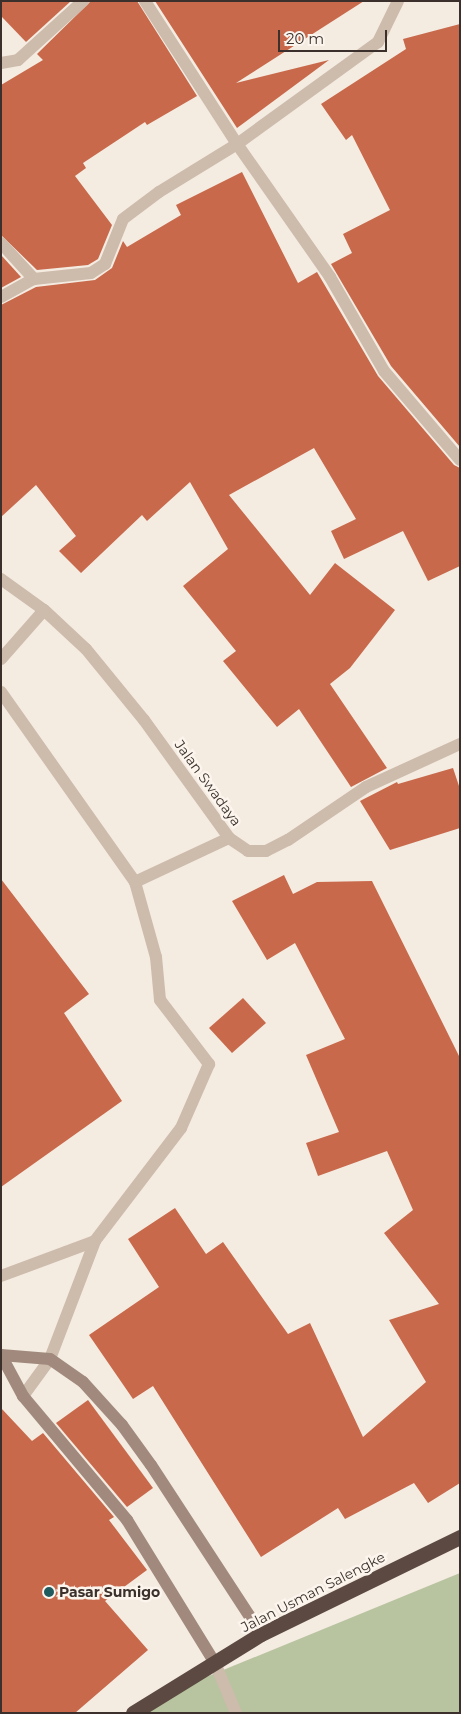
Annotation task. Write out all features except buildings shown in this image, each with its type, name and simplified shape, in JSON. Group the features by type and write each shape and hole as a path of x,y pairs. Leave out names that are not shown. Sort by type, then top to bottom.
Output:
{"highway":[{"name":"Jalan Usman Salengke","path":"133,1713 261,1634 460,1537"}],"street":[{"path":"1,63 18,60 82,1"},
{"path":"145,1 237,144 330,277 384,371 460,460"},
{"path":"1,297 34,279 91,273 105,264 123,219 159,192 237,144 378,42 398,1"},
{"path":"1,244 34,279"},
{"name":"Jalan Swadaya","path":"1,580 44,610 86,649 144,720 229,838 248,851 266,851 288,840 366,787 460,744"},
{"path":"1,659 44,610"},
{"path":"1,692 135,882 156,957 160,1000 209,1064 180,1128 96,1241 50,1360 23,1396"},
{"path":"135,882 229,838"},
{"path":"1,1276 96,1241"},
{"path":"236,1713 216,1663 127,1520 23,1396 1,1355 50,1360 83,1382 122,1425 261,1634"}],"green space":[{"path":"460,1573 460,1713 147,1713 194,1682"}],"place":[{"name":"Pasar Sumigo","path":"49,1592"}]}
